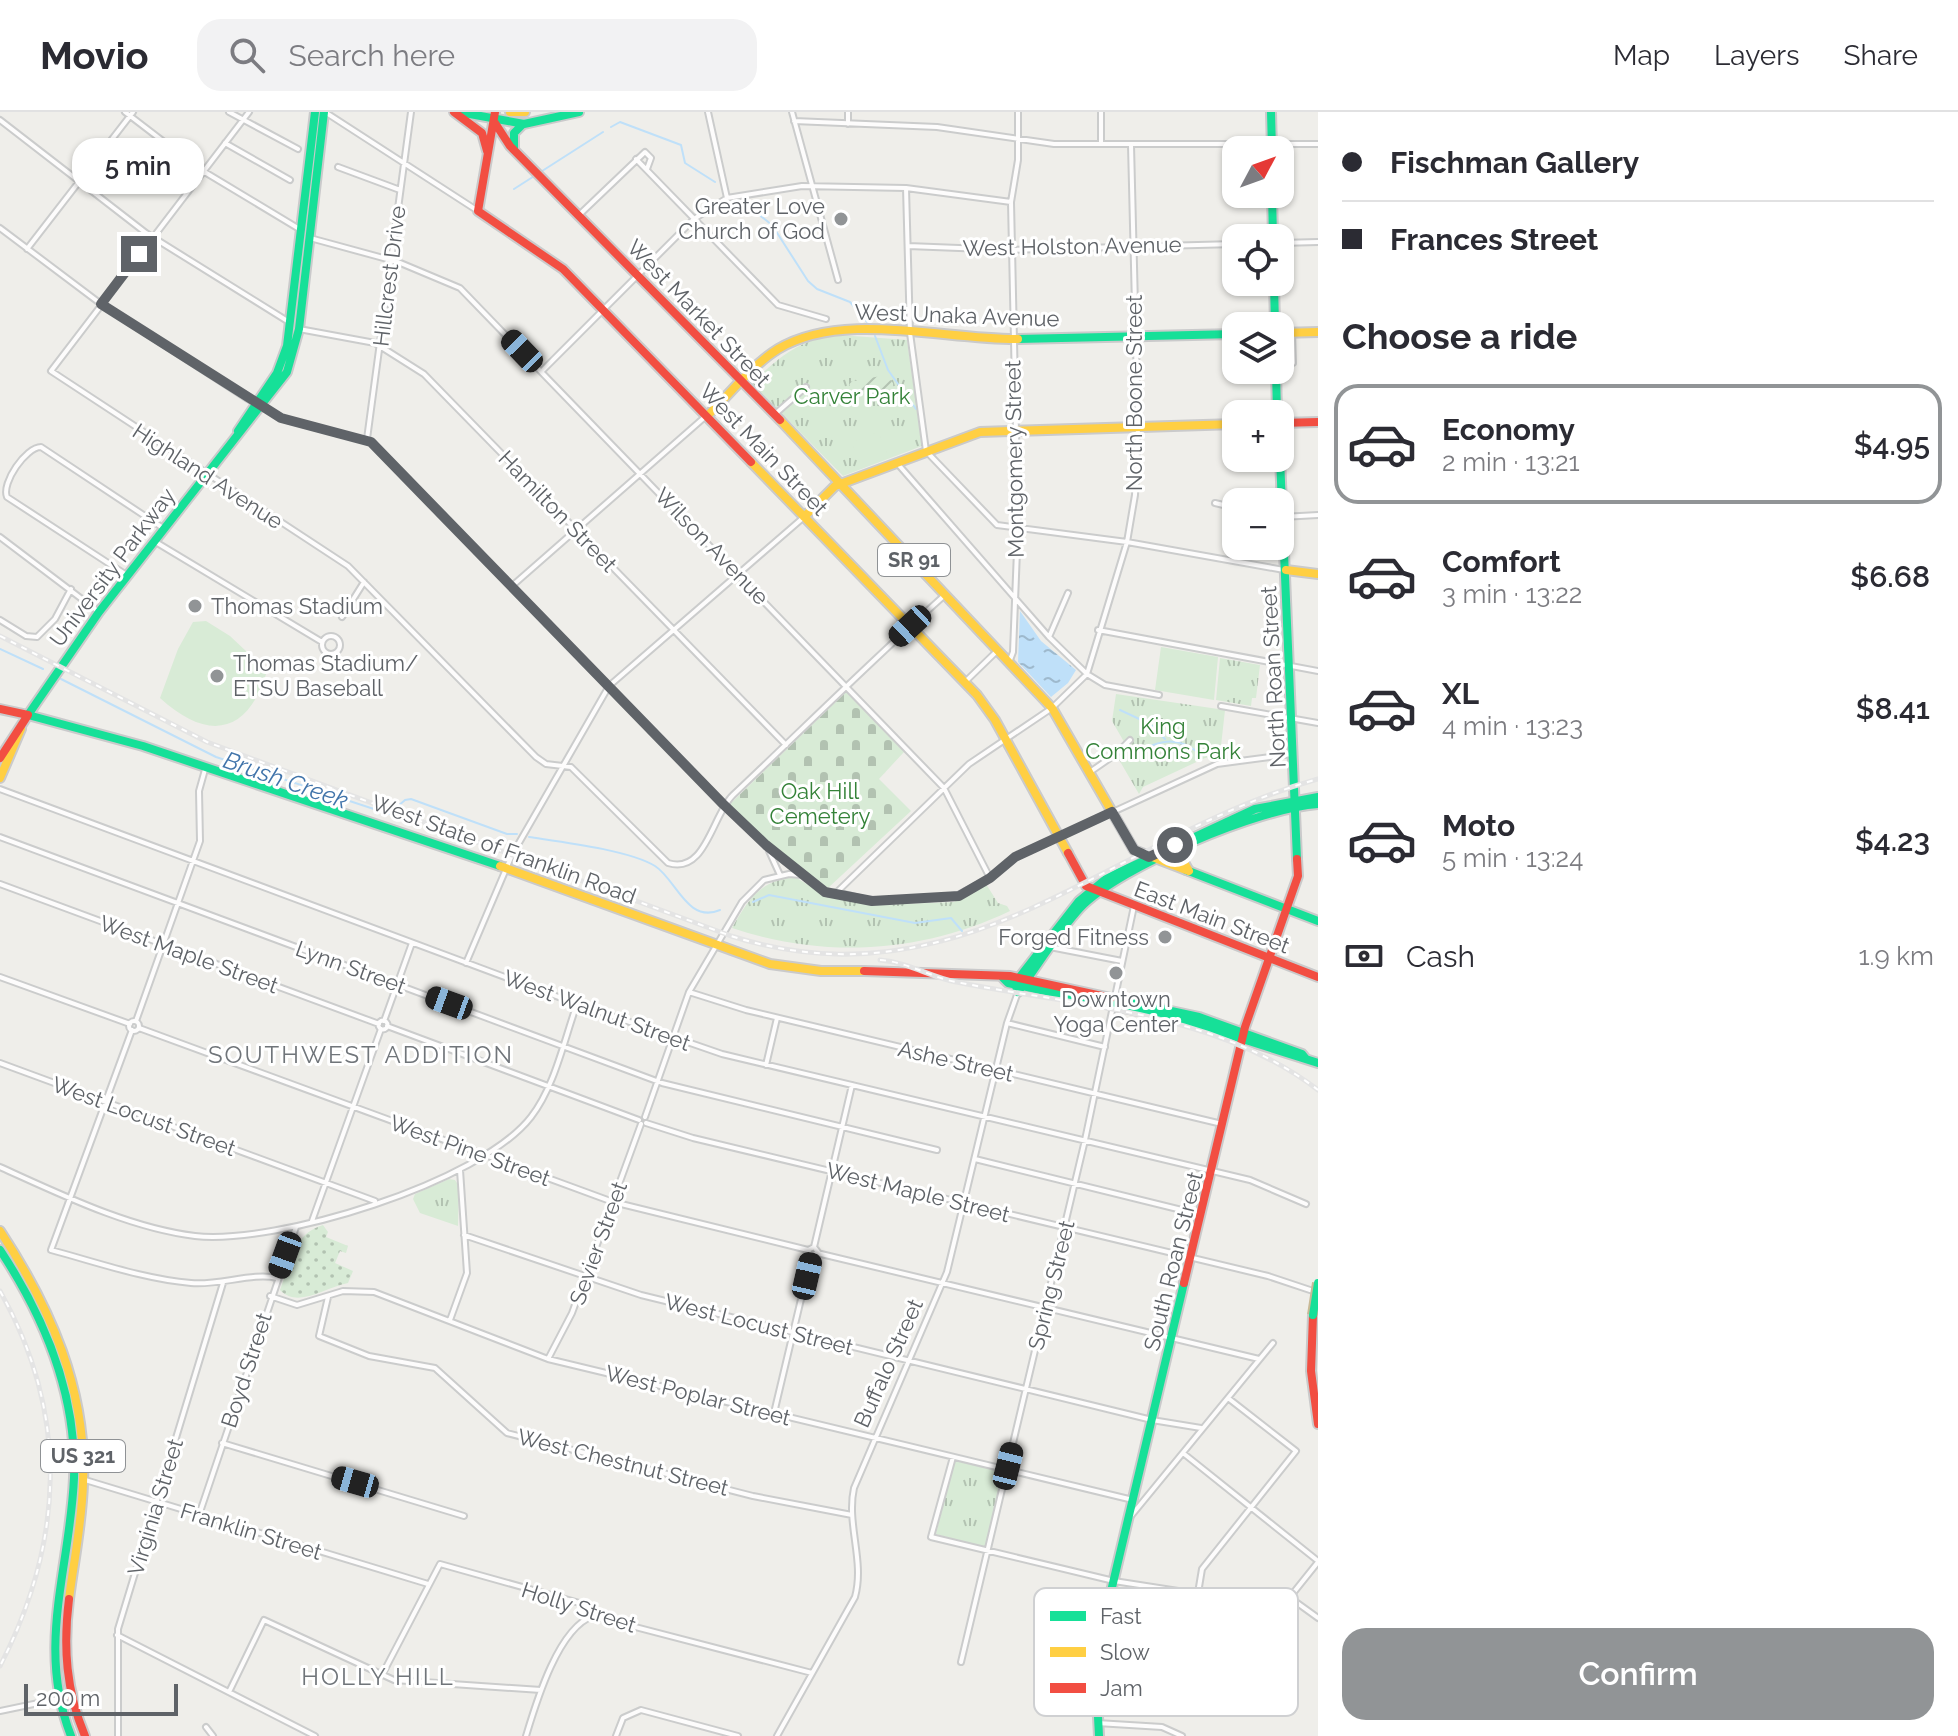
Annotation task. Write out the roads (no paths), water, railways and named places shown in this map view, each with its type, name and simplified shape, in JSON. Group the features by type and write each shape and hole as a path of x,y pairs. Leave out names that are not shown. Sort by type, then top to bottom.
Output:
{"main road":[{"name":"University Parkway","path":"258,405 281,364 291,322 315,112"},
{"name":"University Parkway","path":"0,778 28,715 99,612 258,405 287,372 299,329 325,112"},
{"path":"457,112 494,116 524,124 579,112"},
{"path":"457,112 482,133 487,161"},
{"path":"510,112 525,112"},
{"path":"1271,112 1272,136"},
{"path":"478,211 494,116"},
{"name":"West Market Street","path":"494,116 503,139 842,483 1052,708 1134,850 1152,859"},
{"path":"515,151 514,133 524,124"},
{"path":"490,142 495,137 503,139"},
{"name":"West Main Street","path":"478,211 553,260 991,712 1081,878 1094,890"},
{"name":"West Unaka Avenue","path":"707,416 776,350 814,332 842,329 1012,339 1222,334"},
{"path":"1294,333 1318,332"},
{"path":"1294,423 1318,422"},
{"path":"804,517 842,483 980,432 1222,424"},
{"name":"North Roan Street","path":"1285,560 1298,802"},
{"path":"1286,570 1318,574"},
{"name":"West State of Franklin Road","path":"0,709 206,766 507,866 770,964 803,970 923,970 1003,978 1199,1017 1318,1063"},
{"name":"University Parkway","path":"0,758 21,728"},
{"path":"1298,802 1318,797"},
{"path":"1298,802 1318,804"},
{"name":"Buffalo Street","path":"1152,859 1238,822 1298,802"},
{"name":"Buffalo Street","path":"1021,984 1094,890 1229,819 1298,802"},
{"name":"South Roan Street","path":"1112,1588 1244,1036 1299,874 1298,802"},
{"path":"1184,846 1182,859 1191,873"},
{"name":"SR 91","path":"1152,859 1318,921"},
{"name":"Buffalo Street","path":"1021,984 1094,890"},
{"name":"East Main Street","path":"1094,890 1318,977"},
{"path":"1039,963 1044,983"},
{"name":"West State of Franklin Road","path":"1021,984 1044,983 1114,1002"},
{"name":"US 321","path":"0,1231 33,1283 58,1340 76,1406 79,1479 66,1640 67,1697 85,1736"},
{"name":"US 321","path":"0,1250 37,1311 55,1359 79,1479 53,1649 57,1699 71,1736"},
{"path":"1318,1283 1313,1315 1311,1371 1318,1424"},
{"name":"South Roan Street","path":"1096,1716 1099,1736"}],"street":[{"path":"229,112 298,149"},
{"path":"101,304 249,112"},
{"name":"West Main Street","path":"325,112 478,211"},
{"name":"Hillcrest Drive","path":"367,440 411,112"},
{"path":"708,112 727,198"},
{"path":"792,112 838,280"},
{"path":"848,112 848,124"},
{"name":"Montgomery Street","path":"1009,662 1013,652 1018,525 1010,250 1018,112"},
{"path":"1101,112 1101,144"},
{"path":"27,249 130,113 203,171 301,230"},
{"path":"0,120 152,237 291,322"},
{"path":"794,121 937,127 1054,144 1222,146"},
{"path":"225,143 290,180"},
{"path":"1294,146 1318,144"},
{"name":"North Boone Street","path":"1087,674 1127,542 1135,495 1138,427 1131,145"},
{"path":"578,216 645,152 651,158 647,169"},
{"path":"636,159 778,305 826,319"},
{"path":"338,167 400,190"},
{"path":"542,371 694,219 727,198 811,187 906,188 1011,202"},
{"path":"906,188 910,333 926,451 997,525 1018,525 1286,570"},
{"path":"0,228 101,304 258,405 286,420 367,440 723,804 766,845 825,892 872,901 954,897 990,878 1015,857 1225,761 1294,754"},
{"name":"Wilson Avenue","path":"310,238 391,260 460,288 944,788 990,878"},
{"path":"1294,243 1318,242"},
{"name":"West Holston Avenue","path":"908,246 1010,250 1222,244"},
{"name":"Highland Avenue","path":"101,304 51,371 348,566 536,757 546,764 571,767 664,860 675,865 686,865 699,854 723,804"},
{"name":"Hamilton Street","path":"299,329 380,346 424,374 786,745"},
{"path":"774,415 806,387"},
{"path":"512,586 707,416"},
{"path":"128,576 5,493 8,482 37,446 164,528"},
{"path":"897,463 1049,637 1087,674 1105,685 1159,695"},
{"path":"1215,503 1222,505"},
{"path":"1294,516 1318,515"},
{"path":"466,963 507,866 609,686 804,517"},
{"path":"0,537 99,612"},
{"path":"154,541 322,642 327,653 336,652 339,647 334,637 322,642"},
{"path":"342,617 364,582"},
{"path":"0,620 26,636 37,637 55,619 71,589"},
{"path":"1049,637 1068,593"},
{"path":"723,804 946,594"},
{"path":"1098,630 1318,671"},
{"path":"964,683 998,650"},
{"path":"837,892 969,764 1052,708 1087,674"},
{"path":"1221,706 1318,723"},
{"path":"1090,772 1130,740"},
{"path":"206,766 199,791 201,829 194,861 51,1250 168,1280 223,1283 265,1276 277,1278"},
{"name":"West Walnut Street","path":"0,789 673,1038 766,1065 1250,1180 1306,1204"},
{"name":"Lynn Street","path":"0,837 658,1081 937,1150"},
{"path":"766,845 780,875 803,876"},
{"name":"Sevier Street","path":"548,1359 584,1278 689,992 749,892 764,880 780,875"},
{"name":"West Maple Street","path":"0,884 643,1121 832,1171 1304,1286 1318,1293"},
{"name":"Spring Street","path":"961,1662 1075,1184 1134,906"},
{"path":"312,1221 412,943"},
{"path":"1050,947 1122,961"},
{"path":"0,977 139,1028"},
{"name":"Buffalo Street","path":"777,1736 857,1589 852,1515 854,1488 943,1284 1007,1023 1021,984"},
{"name":"Ashe Street","path":"689,992 777,1018 1224,1124"},
{"path":"0,1167 124,1217 193,1236 219,1238 296,1227 377,1202 460,1170 526,1123 547,1086 577,1004"},
{"path":"766,1065 777,1018"},
{"path":"136,1021 139,1028"},
{"path":"1007,1023 1105,1047"},
{"name":"West Pine Street","path":"139,1028 613,1202 811,1249"},
{"name":"West Locust Street","path":"0,1063 377,1202"},
{"path":"774,1413 852,1085"},
{"path":"975,1159 1202,1215"},
{"path":"450,1320 466,1283 460,1170"},
{"name":"Boyd Street","path":"199,1515 270,1296 296,1227"},
{"name":"West Locust Street","path":"464,1235 584,1278 909,1361 1152,1420 1201,1428"},
{"path":"811,1249 943,1284 1259,1359"},
{"path":"811,1257 817,1253"},
{"name":"Virginia Street","path":"118,1736 117,1635 223,1283"},
{"name":"West Poplar Street","path":"270,1296 293,1305 353,1290 374,1292 548,1359 1133,1500"},
{"name":"West Chestnut Street","path":"329,1295 319,1336 369,1356 435,1368 507,1433 753,1496 852,1515"},
{"path":"1130,1517 1273,1343"},
{"path":"1199,1588 1202,1569 1296,1451 1228,1398"},
{"path":"222,1443 464,1516"},
{"path":"1183,1453 1318,1562 1296,1588"},
{"path":"953,1457 931,1537 1114,1581 1159,1588"},
{"name":"Franklin Street","path":"79,1479 428,1584"},
{"name":"Holly Street","path":"428,1584 440,1564 583,1604 593,1616 812,1673"},
{"path":"382,1675 428,1584"},
{"path":"1298,1604 1318,1618"},
{"path":"526,1736 541,1690 571,1634 582,1621 593,1616"},
{"path":"229,1692 264,1620 394,1680 541,1690"},
{"path":"117,1635 315,1736"},
{"path":"0,1711 67,1697"},
{"path":"616,1736 626,1715 641,1710 738,1736"},
{"path":"1097,1723 1162,1727 1182,1736"},
{"path":"206,1727 213,1736"}],"water":[{"path":"1020,611 1041,641 1076,670 1068,683 1051,697 1018,662"}],"waterway":[{"path":"611,127 620,122 681,145 685,163 715,182"},
{"path":"514,189 603,132"},
{"path":"742,201 772,225 808,281 817,289 850,302 869,324"},
{"path":"875,336 888,370 916,409"},
{"name":"Brush Creek","path":"0,649 43,669"},
{"name":"Brush Creek","path":"61,679 216,757 389,814 405,800 411,799 507,834 517,834"},
{"name":"Brush Creek","path":"1120,710 1150,724 1165,739"},
{"name":"Brush Creek","path":"1129,756 1166,742 1184,744 1202,756"},
{"name":"Brush Creek","path":"529,837 595,847 643,860 662,872 690,906 709,913 720,910"},
{"name":"Brush Creek","path":"753,902 769,895 915,923 951,918 962,931"}],"railway":[{"path":"0,636 207,742 731,936 815,953 892,951 964,934 1034,907 1242,806 1318,779"},
{"path":"880,960 956,982 1097,1006 1191,1028 1236,1044 1278,1064 1318,1090"},
{"path":"0,1291 23,1338 39,1384 48,1431 50,1478 47,1526 37,1573 0,1666"}],"place":[{"name":"Greater Love Church of God","path":"841,219"},
{"name":"Thomas Stadium","path":"195,606"},
{"name":"Thomas Stadium/ ETSU Baseball","path":"217,676"},
{"name":"Forged Fitness","path":"1165,937"},
{"name":"Downtown Yoga Center","path":"1116,973"}],"district":[{"name":"SOUTHWEST ADDITION","path":"361,1054"},
{"name":"HOLLY HILL","path":"378,1676"}],"park label":[{"name":"Carver Park","path":"852,396"},
{"name":"King Commons Park","path":"1163,738"},
{"name":"Oak Hill Cemetery","path":"820,804"}]}
